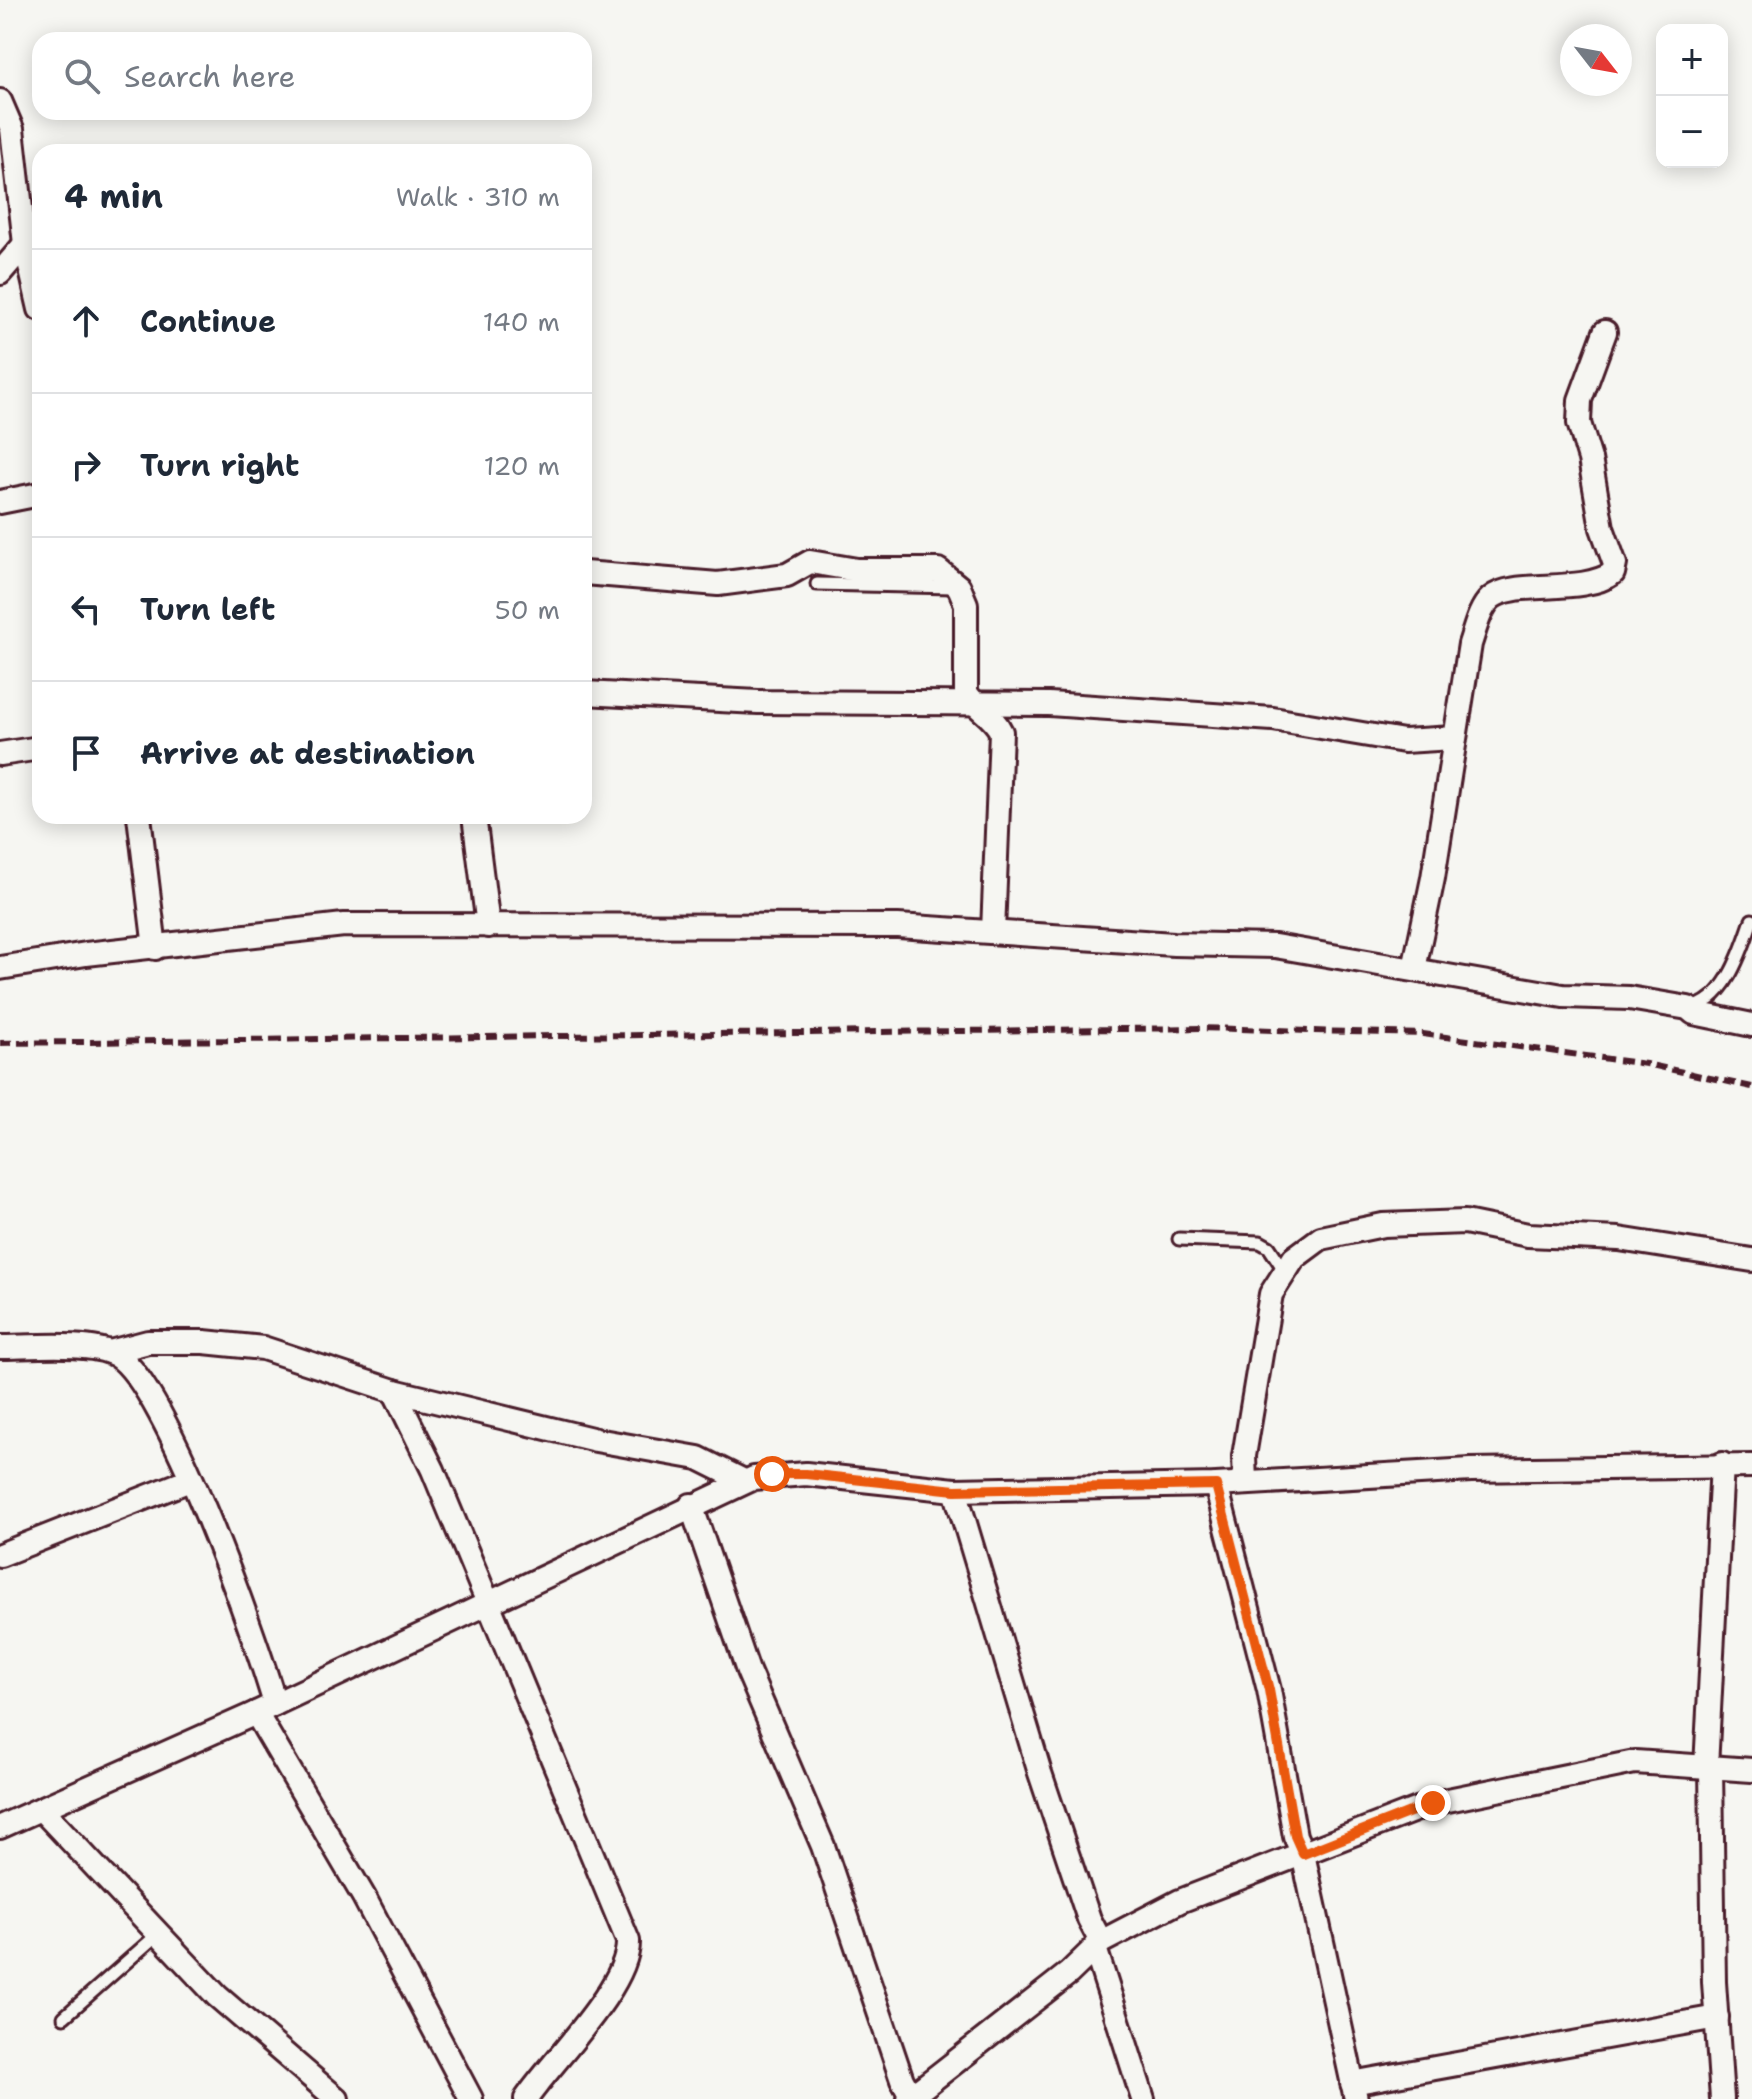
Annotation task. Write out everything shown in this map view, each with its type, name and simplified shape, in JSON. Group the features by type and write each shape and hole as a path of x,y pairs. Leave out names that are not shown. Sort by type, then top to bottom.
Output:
{"street":[{"path":"0,101 12,129 25,244 32,274"},
{"path":"0,273 25,244"},
{"path":"1414,969 1433,878 1470,644 1483,610 1491,598 1511,590 1593,581 1613,573 1615,564 1602,528 1590,459 1579,423 1580,400 1605,332"},
{"path":"0,502 32,496"},
{"path":"592,574 741,584 787,575 810,562 823,561 857,570 938,570 959,587 966,604 964,680 972,704 993,718 1001,732 993,932"},
{"path":"592,693 758,702 1049,704 1273,719 1404,741 1453,738"},
{"path":"0,754 32,749"},
{"path":"140,824 155,948"},
{"path":"475,824 488,926"},
{"path":"0,968 16,963 344,925 766,923 1275,946 1563,996 1629,998 1688,1008 1694,1013 1752,1025"},
{"path":"1245,1483 1244,1456 1271,1294 1285,1271 1309,1244 1333,1234 1383,1225 1465,1222 1528,1235 1619,1239 1752,1260"},
{"path":"0,1347 110,1352 148,1342 204,1342 263,1348 329,1366 394,1391 556,1431 698,1458 744,1481"},
{"path":"110,1352 139,1376 190,1480 260,1652 265,1709 471,2099"},
{"path":"394,1391 433,1470 628,1941 622,1970 576,2038 526,2099"},
{"path":"1722,1464 1708,1767 1722,2099"},
{"path":"0,1827 265,1709 744,1481 789,1473 955,1490 1216,1485 1471,1470 1722,1464 1752,1466"},
{"path":"0,1555 190,1480"},
{"path":"1216,1485 1269,1690 1295,1836 1303,1854 1354,2091 1717,2017"},
{"path":"955,1490 1040,1773 1098,1945 1143,2099"},
{"path":"691,1505 743,1658 823,1846 910,2098 1069,1973 1098,1945 1180,1901 1433,1803 1635,1762 1752,1770"},
{"path":"41,1809 217,1996 327,2096"}],"lane":[{"path":"817,584 959,587"},
{"path":"1688,1008 1695,1007 1718,989 1729,975 1752,920"},
{"path":"1179,1239 1260,1242 1269,1247 1285,1271"},
{"path":"64,2017 158,1934"}],"railway":[{"path":"0,1043 1201,1028 1423,1034 1646,1064 1752,1087"}],"route":[{"path":"772,1474 806,1474 955,1490 1216,1485 1269,1690 1295,1836 1303,1854 1433,1803"}]}
